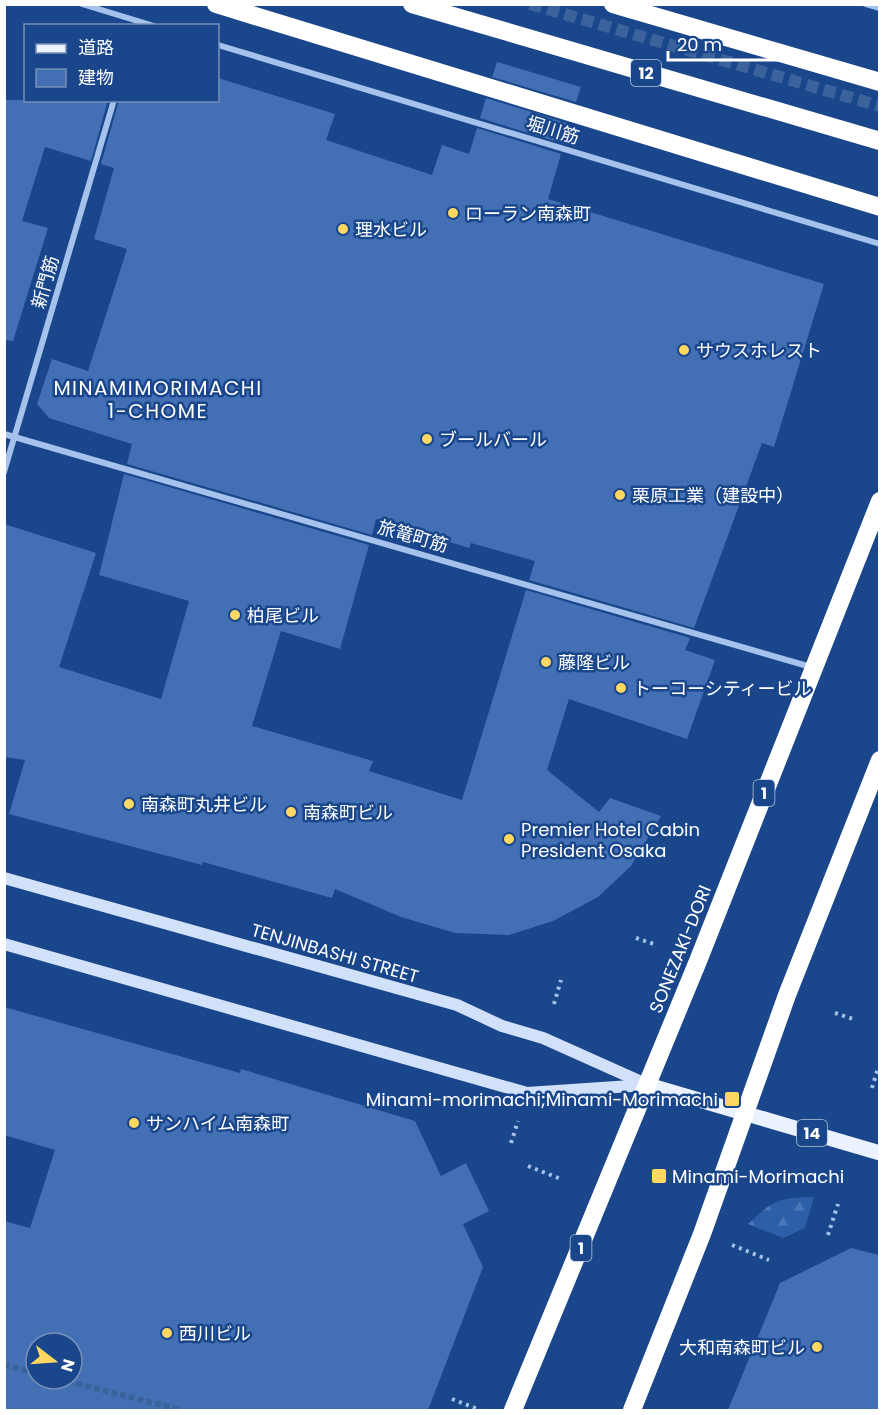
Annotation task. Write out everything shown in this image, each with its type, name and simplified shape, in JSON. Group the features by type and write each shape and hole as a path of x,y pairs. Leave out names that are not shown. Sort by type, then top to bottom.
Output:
{"highway":[{"path":"216,4 879,207"},
{"name":"12","path":"412,4 879,141"},
{"path":"613,4 879,82"},
{"name":"SONEZAKI-DORI","path":"513,1410 648,1084 879,501"},
{"path":"632,1410 702,1234 787,995 879,760"}],"main road":[{"name":"TENJINBASHI STREET","path":"4,878 457,1005 502,1026 543,1038 648,1084"},
{"path":"4,944 527,1094 648,1084"},
{"name":"14","path":"648,1084 879,1153"}],"street":[{"path":"82,4 136,23"},
{"path":"866,4 879,8"},
{"name":"堀川筋","path":"219,45 879,244"},
{"name":"新門筋","path":"4,472 113,102"},
{"name":"旅篭町筋","path":"4,434 813,668"}],"path":[{"path":"636,938 654,944"},
{"path":"554,1004 561,980"},
{"path":"835,1013 856,1020"},
{"path":"872,1088 878,1068"},
{"path":"512,1143 519,1119"},
{"path":"528,1166 561,1179"},
{"path":"828,1235 838,1203"},
{"path":"732,1245 769,1260"},
{"path":"452,1400 480,1410"}],"green space":[{"path":"814,1197 805,1228 783,1238 748,1224 764,1209 785,1199"}],"building":[{"path":"497,62 581,87 576,102 492,77"},
{"path":"219,78 335,114 326,140 432,175 442,145 469,154 477,128 561,154 548,199 824,284 774,447 762,443 694,628 529,580 535,561 471,543 469,548 376,519 372,535 127,464 132,444 49,418 37,404 52,359 88,371 127,249 94,239 114,168 101,164 118,102 219,102"},
{"path":"486,98 570,124 564,144 480,118"},
{"path":"4,100 107,102 91,161 45,147 22,221 48,228 13,341 4,340"},
{"path":"124,474 369,545 340,649 281,631 252,726 373,761 369,771 462,800 526,590 690,638 685,650 715,660 687,739 569,699 547,770 599,812 610,798 661,816 631,866 598,897 553,921 509,935 455,933 401,917 335,889 332,898 203,862 202,865 9,814 25,760 4,757 4,524 96,553 59,667 161,699 189,601 99,575"},
{"path":"4,1007 240,1073 241,1069 415,1121 441,1176 466,1163 489,1211 463,1224 483,1267 428,1410 4,1410 4,1221 30,1228 55,1150 4,1135"},
{"name":"大和南森町ビル","path":"851,1248 879,1255 879,1410 728,1410 780,1283"}],"tunnel":[{"path":"530,4 880,106"},
{"path":"4,1365 24,1370"},
{"path":"84,1385 181,1410"}],"place":[{"name":"ローラン南森町","path":"453,213"},
{"name":"理水ビル","path":"343,229"},
{"name":"サウスホレスト","path":"684,350"},
{"name":"ブールバール","path":"427,439"},
{"name":"栗原工業（建設中）","path":"620,495"},
{"name":"柏尾ビル","path":"235,615"},
{"name":"藤隆ビル","path":"546,662"},
{"name":"トーコーシティービル","path":"621,688"},
{"name":"南森町丸井ビル","path":"129,804"},
{"name":"南森町ビル","path":"291,812"},
{"name":"Premier Hotel Cabin President Osaka","path":"509,839"},
{"name":"Minami-morimachi;Minami-Morimachi","path":"732,1099"},
{"name":"サンハイム南森町","path":"134,1123"},
{"name":"Minami-Morimachi","path":"659,1176"},
{"name":"西川ビル","path":"167,1333"},
{"name":"大和南森町ビル","path":"817,1347"}],"district":[{"name":"MINAMIMORIMACHI 1-CHOME","path":"158,400"}]}
